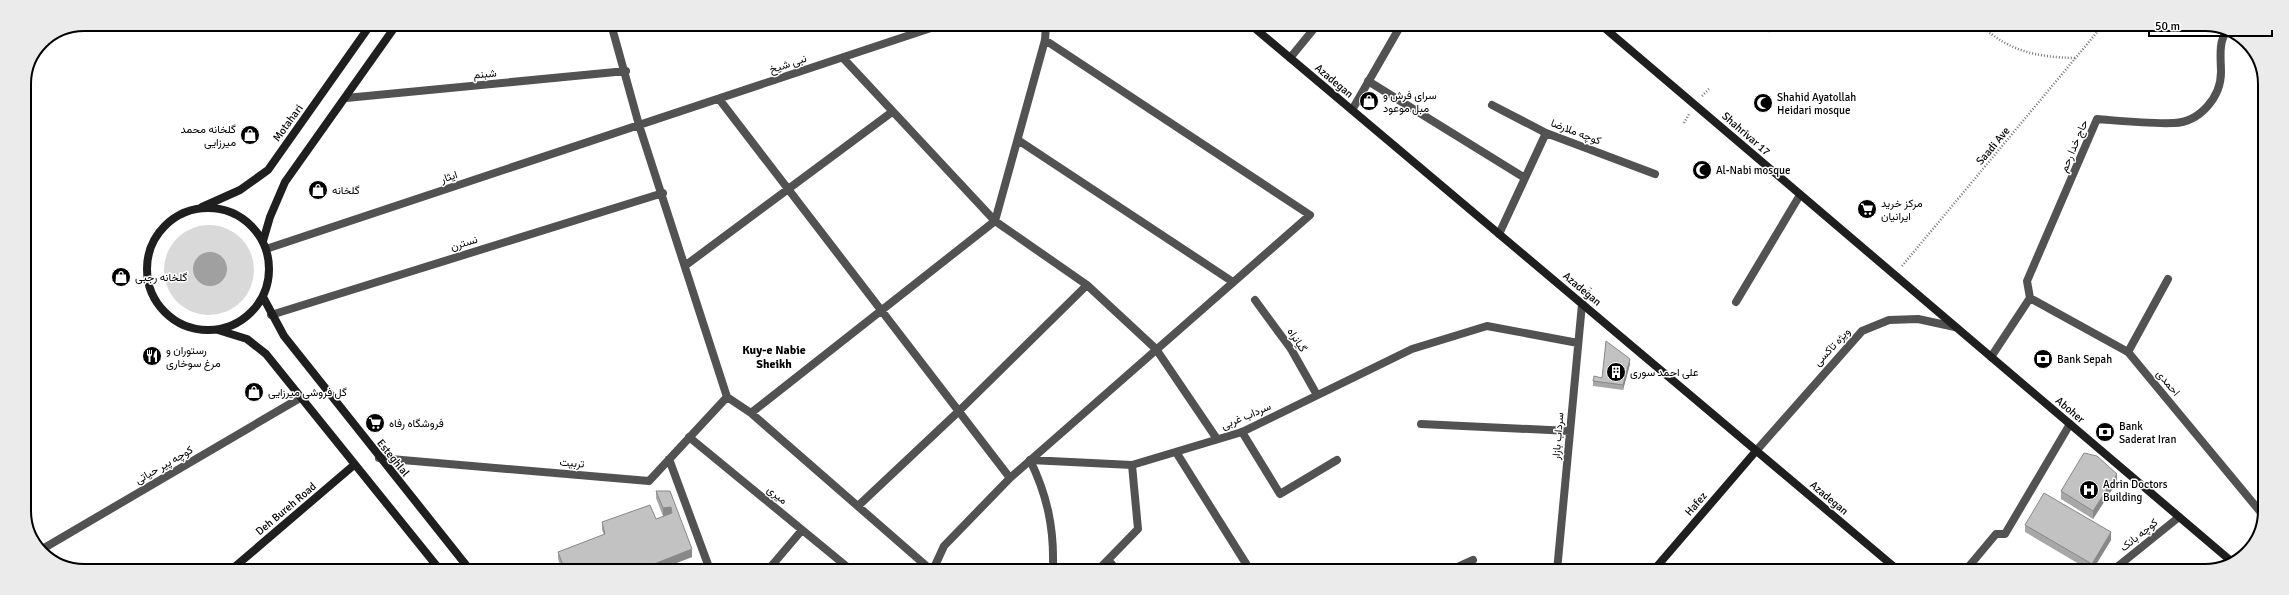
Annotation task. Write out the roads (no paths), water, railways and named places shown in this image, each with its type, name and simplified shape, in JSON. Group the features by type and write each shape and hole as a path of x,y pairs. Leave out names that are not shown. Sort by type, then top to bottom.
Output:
{"main road":[{"name":"Motahari","path":"199,209 240,190 268,170 366,31"},
{"path":"265,245 270,217 285,182 393,31"},
{"name":"Azadegan","path":"1258,31 1891,564"},
{"name":"Shahrivar 17","path":"1608,31 1894,276"},
{"path":"218,330 236,324 247,316 263,297 269,279 269,260 265,245 252,226 236,215 218,209 199,209 180,215 165,226 154,242 148,260 148,279 154,297 165,313 181,324 199,330 218,330 247,339 266,354 435,564"},
{"name":"Aboher","path":"1894,276 2228,558"},
{"name":"Esteghlal","path":"263,297 271,315 284,336 379,458 465,564"},
{"name":"Hafez","path":"1659,564 1756,451"},
{"name":"Deh Bureh Road","path":"238,564 354,465"}],"street":[{"path":"613,31 626,71 640,125 727,397 751,413 925,564"},
{"name":"نبی شیخ","path":"640,125 922,31"},
{"path":"751,413 995,221 1045,40 1046,31"},
{"path":"1290,58 1312,31"},
{"path":"1352,110 1397,31"},
{"name":"حاج خدا رحم","path":"2030,298 2027,281 2097,119 2175,123 2194,117 2209,105 2218,92 2221,78 2221,45 2223,34"},
{"path":"935,564 944,546 1010,478 1310,216 1045,40"},
{"path":"843,58 995,221 1087,285 1156,350 1217,439"},
{"name":"شبنم","path":"346,98 626,71"},
{"path":"1368,81 1525,178"},
{"path":"719,99 787,190 1010,478"},
{"name":"کوچه ملارضا","path":"1492,105 1546,133 1655,174"},
{"path":"686,265 892,112"},
{"name":"ایثار","path":"265,245 640,125"},
{"path":"1499,234 1546,133"},
{"path":"1018,140 1233,282"},
{"name":"نسترن","path":"271,315 663,193"},
{"path":"1736,302 1800,195"},
{"path":"2128,352 2168,279"},
{"path":"858,506 959,411 1087,285"},
{"path":"1991,357 2030,298"},
{"name":"احمدی","path":"2030,298 2128,352 2258,509"},
{"name":"گیانراه","path":"1255,300 1291,349 1317,395"},
{"name":"سرداب بازار","path":"1558,564 1582,304"},
{"name":"ویژه تاکسی","path":"1756,451 1862,331 1889,320 1918,319 1955,327"},
{"name":"سرداب غربی","path":"1030,460 1132,465 1242,432 1412,349 1487,326 1578,343"},
{"name":"تربیت","path":"379,458 649,481 727,397"},
{"name":"کوچه پیر حیاتی","path":"45,547 300,398"},
{"path":"1421,424 1570,431"},
{"path":"1971,564 1996,534 2005,534 2070,424"},
{"path":"1242,432 1280,494 1337,460"},
{"name":"میری","path":"689,437 844,564"},
{"path":"1176,452 1246,564"},
{"path":"669,459 708,564"},
{"path":"1030,460 1041,483 1054,536 1053,564"},
{"path":"1104,564 1138,529 1132,465"},
{"name":"کوچه بانک","path":"2121,564 2179,517"},
{"path":"773,564 802,530"},
{"path":"1108,560 1112,564"},
{"path":"1464,564 1472,560"}],"place":[{"name":"سرای فرش و مبل موعود","path":"1369,101"},
{"name":"Shahid Ayatollah Heidari mosque","path":"1763,103"},
{"name":"گلخانه محمد میرزایی","path":"250,135"},
{"name":"Al-Nabi mosque","path":"1702,170"},
{"name":"گلخانه","path":"318,190"},
{"name":"مرکز خرید ایرانیان","path":"1867,209"},
{"name":"گلخانه رجبی","path":"121,277"},
{"name":"رستوران و مرغ سوخاری","path":"152,356"},
{"name":"Bank Sepah","path":"2043,359"},
{"name":"علی احمد سوری","path":"1616,372"},
{"name":"گل فروشی میرزایی","path":"254,392"},
{"name":"فروشگاه رفاه","path":"375,423"},
{"name":"Bank Saderat Iran","path":"2105,432"},
{"name":"Adrin Doctors Building","path":"2089,490"}],"district":[{"name":"Kuy-e Nabie Sheikh","path":"774,357"}]}
